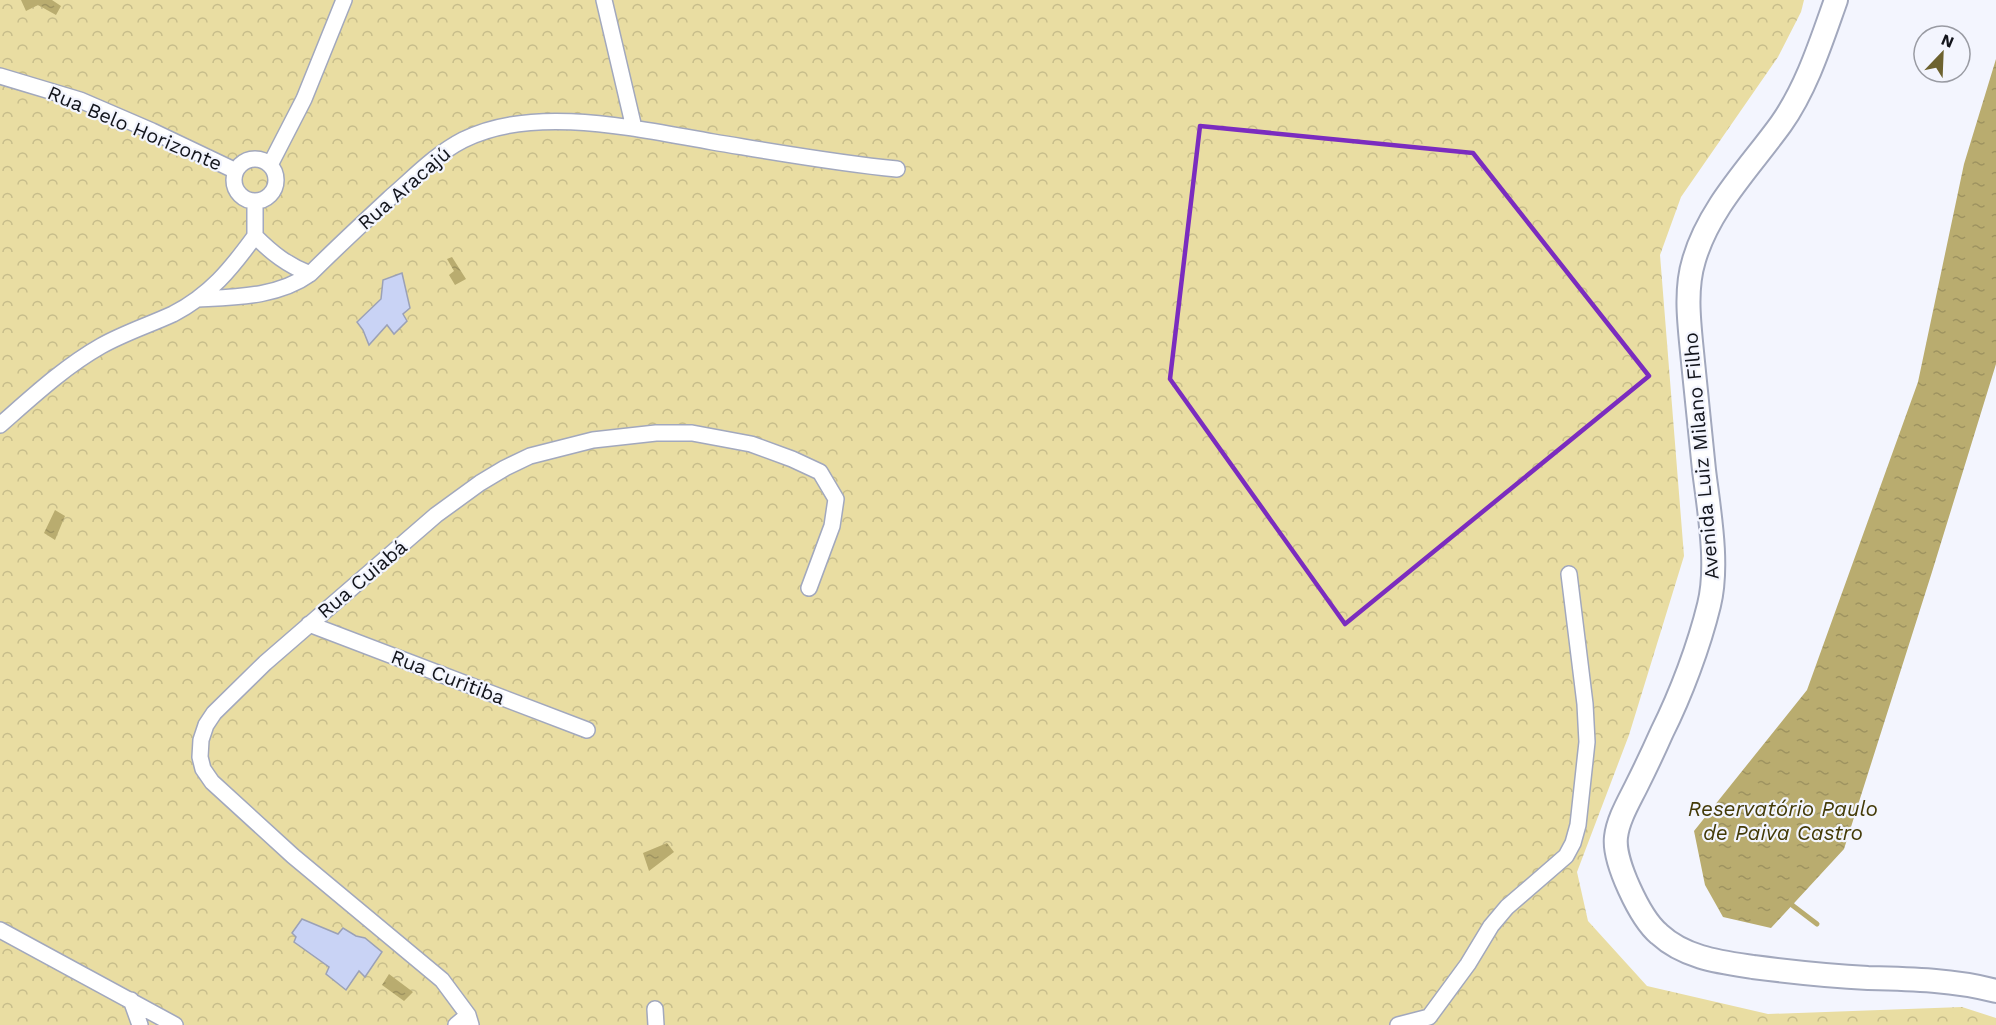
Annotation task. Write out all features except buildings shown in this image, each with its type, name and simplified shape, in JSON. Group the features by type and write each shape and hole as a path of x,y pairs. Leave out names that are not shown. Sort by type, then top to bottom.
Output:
{"main road":[{"name":"Avenida Luiz Milano Filho","path":"1836,0 1820,48 1787,113 1723,201 1705,232 1694,261 1689,285 1690,338 1709,515 1713,576 1710,599 1701,635 1666,725 1623,813 1616,836 1616,851 1631,893 1643,917 1658,934 1680,950 1724,962 1811,975 1938,981 1996,991"}],"street":[{"path":"0,425 57,376 101,346 173,314 198,299 221,280 237,262 255,236 255,201 268,196 275,185 274,171 270,165 303,99 344,0"},
{"path":"604,0 633,128"},
{"name":"Rua Belo Horizonte","path":"0,76 80,100 236,171"},
{"name":"Rua Aracajú","path":"310,274 342,241 447,148 486,130 509,124 541,121 633,128 825,160 897,169"},
{"name":"Rua Belo Horizonte","path":"255,201 242,197 237,191 234,185 236,171 251,159 270,165"},
{"path":"198,299 252,296 300,281 310,274 272,254 255,236"},
{"name":"Rua Cuiabá","path":"465,1021 442,980 293,856 212,782 203,769 200,757 201,740 206,724 214,713 265,663 436,515 505,468 530,456 592,440 656,432 692,433 751,444 820,472 836,499 832,526 809,588"},
{"path":"1398,1025 1429,1021 1491,926 1507,908 1566,856 1573,843 1578,825 1587,742 1586,704 1569,574"},
{"name":"Rua Curitiba","path":"309,624 587,730"},
{"path":"0,930 175,1025"},
{"path":"131,1000 140,1025"},
{"path":"655,1008 656,1025"}],"highlighted area":[{"path":"1200,126 1473,153 1649,376 1345,624 1170,379"}],"green space":[{"path":"0,0 1804,0 1801,12 1778,57 1681,197 1660,255 1684,556 1629,735 1577,872 1588,921 1647,986 1768,1014 1962,1007 1996,1018 1996,1025 0,1025"}],"water":[{"path":"21,0 52,0 61,6 56,15 38,5 26,11"},
{"name":"Reservatório Paulo de Paiva Castro","path":"1996,59 1996,364 1844,849 1771,928 1723,917 1705,885 1694,831 1807,690 1918,382 1964,164"},
{"path":"452,257 466,279 455,285 449,275 454,271 447,259"},
{"path":"55,510 65,516 55,540 44,533"},
{"path":"667,843 674,852 649,871 643,853"},
{"path":"389,974 413,992 404,1001 382,985"}],"waterway":[{"path":"1791,899 1792,905 1817,924"}]}
